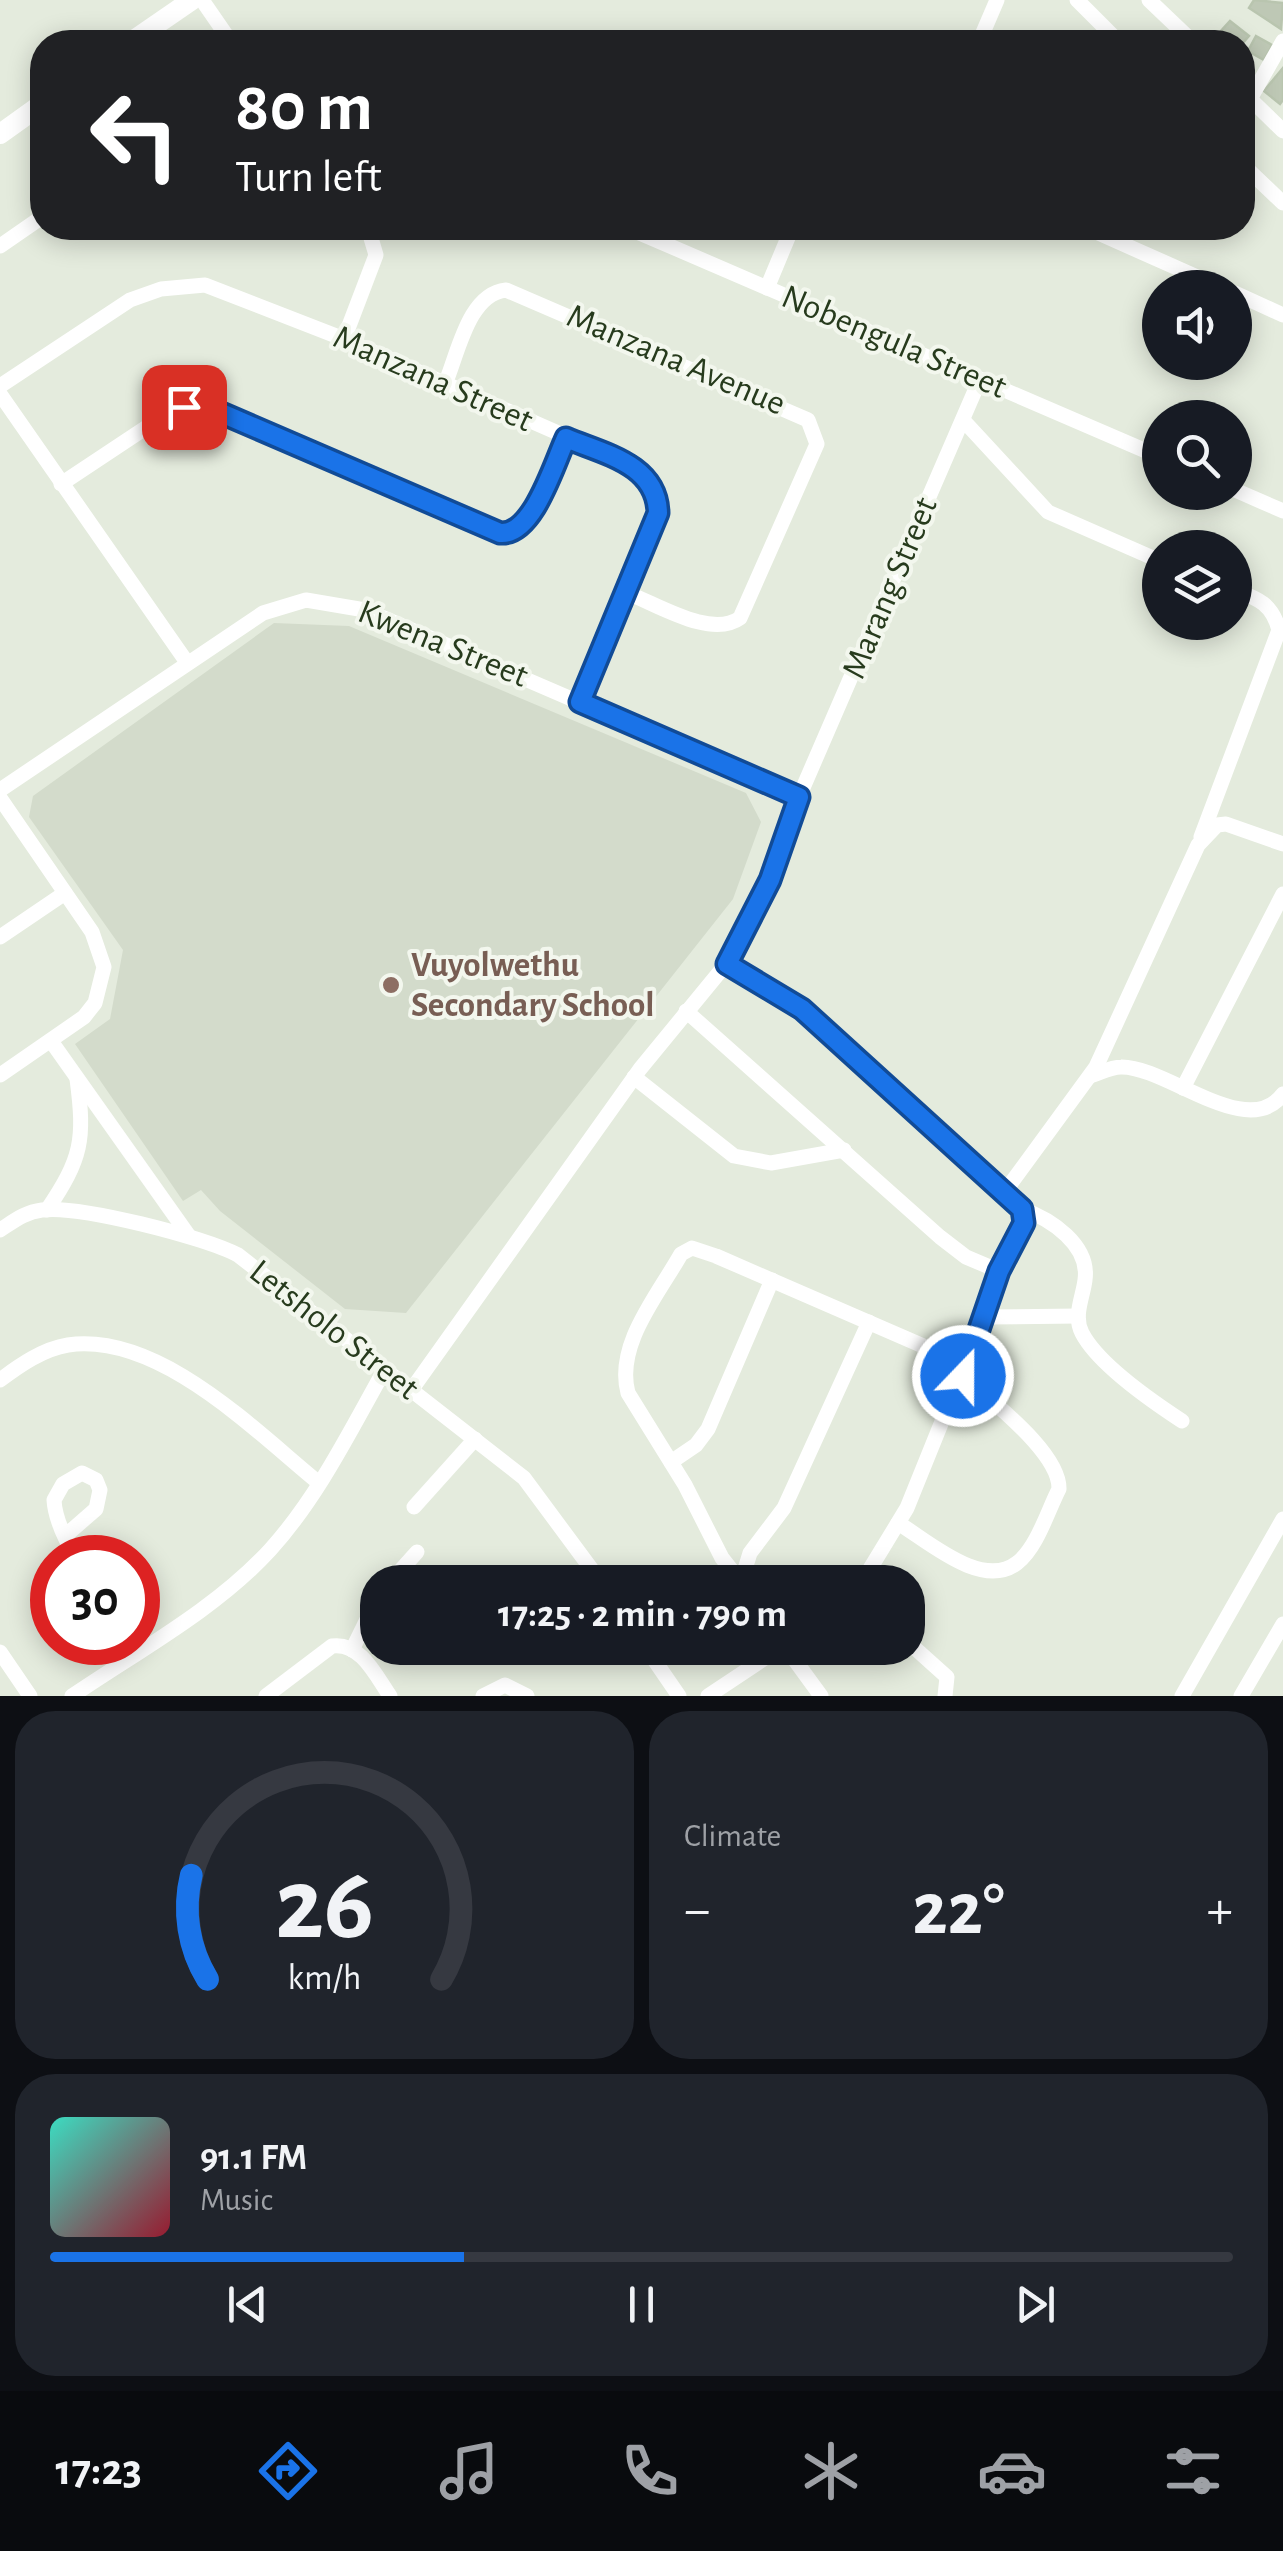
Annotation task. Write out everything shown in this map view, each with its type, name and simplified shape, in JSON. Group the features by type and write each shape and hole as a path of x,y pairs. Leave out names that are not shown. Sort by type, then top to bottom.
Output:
{"street":[{"path":"148,30 192,0"},
{"path":"202,0 222,30"},
{"path":"984,30 997,0"},
{"path":"1077,0 1108,30"},
{"path":"1149,0 1166,6 1183,30"},
{"path":"1255,82 1283,41"},
{"path":"1255,104 1283,131"},
{"path":"0,134 30,113"},
{"path":"1255,176 1283,203"},
{"path":"0,246 30,225"},
{"path":"344,338 376,255 372,240"},
{"name":"Nobengula Street","path":"656,240 1142,450"},
{"path":"767,288 787,240"},
{"path":"1114,240 1182,270"},
{"name":"Manzana Street","path":"0,386 130,300 161,289 217,288 344,338 630,465 654,488 658,513 580,702"},
{"name":"Manzana Avenue","path":"445,384 478,306 489,294 506,290 808,420 817,444 740,618 728,625 710,625 627,593"},
{"path":"1252,300 1283,314"},
{"name":"Marang Street","path":"412,1390 634,1077 727,964 765,892 799,797 980,379"},
{"path":"0,394 186,661"},
{"path":"62,484 161,416 193,407 219,412 489,530 508,534 528,520 566,438"},
{"path":"963,420 1048,512 1142,552"},
{"path":"1252,497 1283,511"},
{"path":"1006,1190 1090,1076 1198,844 1280,630 1274,611 1252,597"},
{"name":"Kwena Street","path":"0,794 186,661 263,613 282,604 326,600 365,610 799,797"},
{"path":"0,794 98,943 104,967 90,1010 0,1076"},
{"path":"1198,844 1217,826 1226,824 1283,844"},
{"path":"0,936 65,893"},
{"path":"1183,1088 1283,894"},
{"path":"727,964 802,1009 1006,1190 1022,1209 1059,1230 1082,1254 1086,1279 1078,1316 1084,1337 1182,1421"},
{"path":"686,1012 954,1248 999,1271"},
{"path":"51,1040 189,1236"},
{"path":"1090,1076 1121,1067 1248,1111 1270,1106 1283,1094"},
{"path":"634,1077 734,1156 771,1163 844,1150"},
{"path":"0,1230 28,1213 47,1210 80,1156 84,1128 77,1078"},
{"path":"872,1565 898,1523 965,1370 999,1271 1024,1223 1022,1209"},
{"name":"Letsholo Street","path":"47,1210 189,1236 238,1256 536,1490 589,1565"},
{"path":"728,1565 628,1393 622,1366 681,1254 692,1248 869,1322 965,1370 1045,1454 1060,1477 1059,1489 1028,1551 1017,1564 1002,1570 975,1568 898,1523"},
{"path":"671,1462 696,1446 708,1428 772,1280"},
{"path":"985,1317 1078,1316"},
{"path":"746,1565 750,1554 784,1508 869,1322"},
{"path":"0,1380 39,1356 73,1344 141,1358 206,1391 319,1484"},
{"path":"160,1631 249,1571 319,1484 386,1369"},
{"path":"414,1507 475,1440"},
{"path":"1182,1696 1283,1519"},
{"path":"405,1565 417,1552"},
{"path":"1241,1696 1281,1633"},
{"path":"352,1650 360,1634"},
{"path":"266,1696 332,1646 352,1650 390,1696"},
{"path":"0,1652 30,1696"},
{"path":"925,1657 947,1677 944,1696"},
{"path":"72,1696 112,1665"},
{"path":"658,1665 679,1696"},
{"path":"708,1696 756,1665"},
{"path":"796,1665 821,1696"},
{"path":"483,1696 505,1685 527,1696"}],"shaded area":[{"name":"Vuyolwethu Secondary School","path":"274,623 349,626 746,793 761,822 733,899 406,1313 345,1309 220,1211 201,1190 183,1201 75,1044 110,1019 123,950 29,817 33,796"}],"building":[{"path":"1254,0 1283,3 1281,29 1249,8"},
{"path":"1230,21 1241,30 1222,30"},
{"path":"1255,38 1272,45 1264,60 1255,55"},
{"path":"1283,68 1283,100 1280,104 1264,91"}],"place":[{"name":"Vuyolwethu Secondary School","path":"391,985"}],"route":[{"path":"184,407 219,412 500,533 517,531 528,520 566,438 630,465 647,477 654,488 658,513 580,702 799,797 770,880 727,964 802,1009 1006,1190 1022,1209 1024,1223 999,1271 963,1376"}]}
